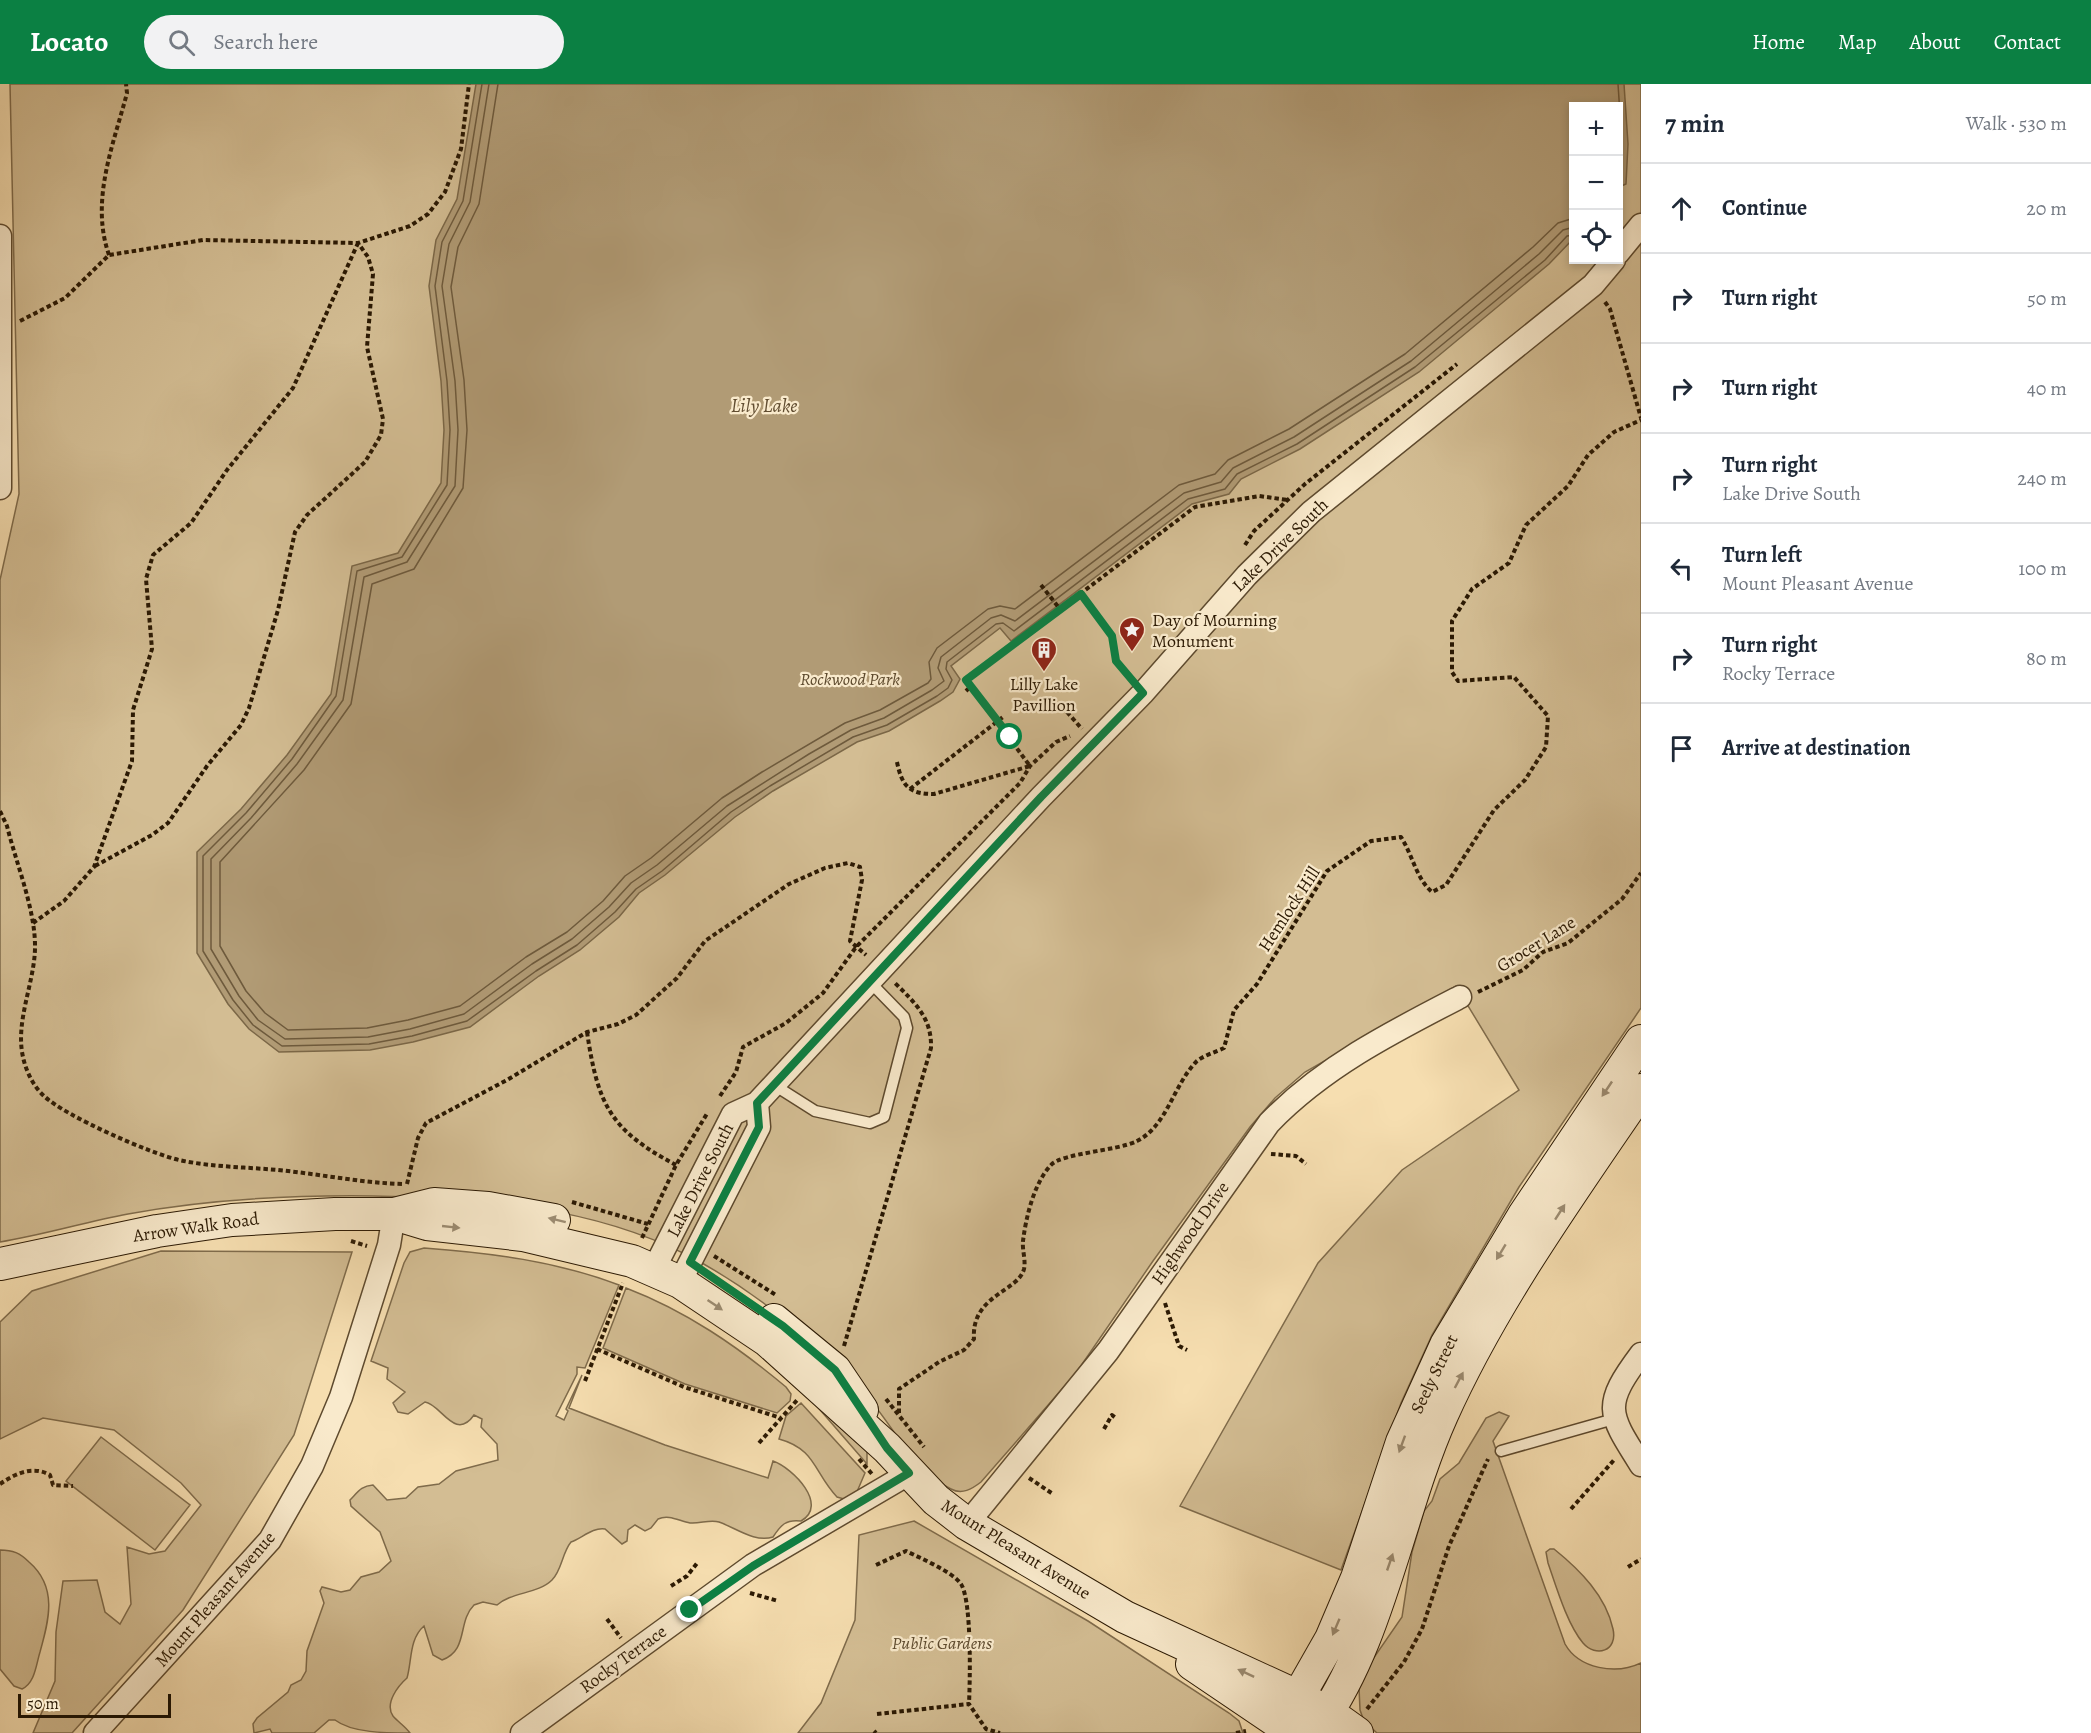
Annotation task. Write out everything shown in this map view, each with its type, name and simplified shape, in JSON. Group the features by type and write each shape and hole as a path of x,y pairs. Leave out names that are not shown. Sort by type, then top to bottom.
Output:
{"street":[{"path":"1623,248 1641,225"},
{"path":"0,236 0,488"},
{"name":"Lake Drive South","path":"664,1270 759,1127 757,1103 869,981 1143,693 1247,575 1311,512 1593,285 1611,264"},
{"name":"Highwood Drive","path":"968,1524 1108,1351 1277,1114 1317,1080 1392,1032 1460,997"},
{"name":"Seely Street","path":"1284,1730 1299,1697 1331,1639 1357,1578 1402,1442 1446,1345 1524,1215 1641,1041"},
{"name":"Seely Street","path":"1337,1726 1428,1448 1457,1383 1510,1291 1641,1090"},
{"name":"Mount Pleasant Avenue","path":"95,1733 270,1540 316,1458 340,1397 389,1245 394,1214 434,1204 530,1214 630,1238 664,1270 783,1326 835,1370 887,1448 897,1481 936,1500 968,1524 1125,1617 1284,1730"},
{"name":"Arrow Walk Road","path":"0,1264 208,1222 315,1215 394,1214"},
{"path":"1641,1354 1621,1382 1614,1399 1614,1419 1641,1465"},
{"name":"Rocky Terrace","path":"522,1733 737,1576 897,1481"},
{"name":"Mount Pleasant Avenue","path":"1125,1617 1299,1697 1337,1726"}],"lane":[{"path":"774,1084 815,1111 870,1123 884,1117 907,1028 904,1017 869,981"},
{"path":"1502,1451 1614,1419"}],"path":[{"path":"109,255 104,242 100,195 127,93 126,84"},
{"path":"1,332 65,298 109,255 203,240 358,243 410,226 428,214 446,192 461,148 469,84"},
{"path":"94,867 152,836 168,823 207,766 241,725 249,708 279,610 295,532 306,515 365,462 381,435 383,419 367,347 373,274 368,257 358,243"},
{"path":"33,923 64,901 94,867 132,761 133,710 152,650 146,579 153,555 190,523 227,470 293,388 358,243"},
{"path":"1593,285 1610,309 1641,419"},
{"name":"Hemlock Hill","path":"899,1413 899,1389 939,1362 964,1350 974,1340 974,1330 989,1299 1015,1281 1024,1269 1023,1242 1031,1204 1048,1168 1055,1161 1066,1156 1096,1154 1137,1142 1156,1129 1172,1095 1197,1061 1224,1048 1234,1010 1257,984 1327,872 1371,841 1401,837 1413,856 1420,882 1432,892 1446,885 1494,810 1526,780 1546,747 1548,716 1514,677 1458,681 1452,672 1452,621 1472,589 1509,563 1526,525 1568,486 1588,455 1614,432 1641,419"},
{"path":"897,762 902,780 910,789 919,794 934,794 1030,766 966,680 1195,507 1259,496 1287,500 1311,512"},
{"path":"1041,585 1060,609"},
{"path":"1081,594 1112,636 1116,661 1143,693"},
{"path":"966,691 971,686"},
{"path":"910,789 1003,717"},
{"path":"0,811 7,826 33,923 35,967 23,1023 22,1054 33,1082 55,1105 157,1153 180,1160 375,1183"},
{"name":"Grocer Lane","path":"1460,997 1489,988 1523,970 1543,952 1568,943 1622,899 1641,873"},
{"path":"586,1032 599,1092 618,1123 641,1146 676,1165"},
{"path":"1248,1152 1296,1156 1306,1164"},
{"path":"615,1279 624,1282 664,1270"},
{"path":"585,1381 624,1282"},
{"path":"1164,1298 1179,1346 1187,1350"},
{"path":"597,1349 684,1387 781,1418"},
{"path":"793,1389 808,1404"},
{"path":"1104,1429 1112,1416 1118,1419"},
{"path":"1337,1726 1364,1713 1404,1662 1422,1629 1449,1546 1482,1469 1492,1455 1502,1451"},
{"path":"857,1457 897,1481"},
{"path":"1013,1467 1053,1494"},
{"path":"0,1484 18,1473 42,1470 50,1475 53,1485 73,1486"},
{"path":"1571,1509 1605,1470"},
{"path":"876,1565 906,1551 961,1583 970,1652 969,1704 985,1731 1000,1733"},
{"path":"1628,1567 1641,1559"},
{"path":"671,1586 687,1576 698,1562"},
{"path":"877,1714 969,1704"}],"green space":[{"name":"Rockwood Park","path":"10,84 1641,84 1641,1008 1519,1187 1432,1335 1401,1403 1341,1570 1180,1506 1318,1263 1402,1170 1519,1090 1456,986 1305,1072 1275,1098 1250,1127 1153,1261 1076,1373 981,1482 963,1491 951,1489 925,1470 860,1388 821,1350 757,1298 687,1255 650,1238 612,1225 534,1208 453,1199 312,1196 219,1201 158,1209 0,1242 0,580 19,494"},
{"path":"424,1248 523,1259 571,1270 619,1285 585,1368 577,1367 577,1374 556,1416 564,1420 568,1411 566,1409 582,1375 569,1408 665,1445 768,1478 773,1461 790,1471 805,1488 810,1497 809,1514 801,1521 784,1524 773,1537 766,1538 746,1534 716,1521 690,1523 666,1517 658,1519 651,1528 645,1531 635,1525 628,1530 627,1541 622,1544 605,1529 592,1531 571,1542 555,1576 546,1585 497,1605 483,1602 474,1605 466,1619 456,1650 442,1660 433,1655 424,1626 419,1631 413,1644 407,1678 397,1690 390,1706 393,1716 410,1733 360,1730 335,1720 329,1720 314,1733 272,1733 270,1729 254,1733 253,1724 257,1718 288,1692 291,1685 301,1680 306,1671 307,1651 324,1603 320,1591 322,1587 341,1592 350,1590 361,1577 379,1572 391,1561 380,1532 351,1506 350,1500 363,1488 373,1485 387,1500 406,1498 418,1487 439,1484 456,1471 498,1460 497,1444 481,1427 482,1419 474,1415 461,1425 454,1423 431,1404 425,1402 408,1414 398,1412 393,1403 405,1392 387,1379 388,1368 371,1361 404,1263 410,1252"},
{"path":"161,1251 352,1252 294,1435 183,1610 72,1733 33,1733 55,1681 56,1632 63,1581 97,1580 105,1612 120,1624 131,1604 127,1547 149,1554 165,1551 201,1505 181,1483 114,1430 43,1418 0,1439 0,1322 32,1291"},
{"path":"626,1288 669,1307 749,1357 786,1387 791,1394 790,1401 777,1413 685,1384 603,1348"},
{"path":"808,1396 867,1450 867,1464"},
{"path":"801,1403 865,1473 856,1494 844,1499 837,1497 808,1455 791,1443 779,1439 786,1416"},
{"path":"1499,1412 1509,1416 1493,1441 1565,1644 1579,1659 1599,1667 1621,1669 1641,1663 1641,1733 1377,1733 1364,1721 1360,1710 1359,1687 1366,1669 1402,1617 1412,1552 1424,1511 1432,1501 1440,1479 1459,1463 1486,1418"},
{"path":"101,1437 190,1505 155,1550 66,1481"},
{"name":"Public Gardens","path":"914,1521 1088,1621 1229,1713 1239,1721 1243,1733 798,1733 821,1703 855,1620 859,1535"},
{"path":"1554,1549 1591,1584 1610,1617 1614,1637 1605,1650 1588,1648 1572,1626 1548,1563 1546,1552"},
{"path":"0,1550 16,1553 26,1559 38,1572 48,1593 48,1616 36,1668 30,1683 22,1689 14,1686 0,1669"}],"water":[{"name":"Lily Lake","path":"476,84 1624,84 1628,144 1626,184 1623,185 1623,102 1569,102 1569,243 1549,264 1419,372 1300,449 1241,479 1229,494 1192,504 1011,641 1000,628 951,666 960,679 953,692 889,731 857,742 773,791 735,817 665,875 639,893 619,917 580,950 539,976 470,1027 413,1042 370,1050 279,1052 249,1029 228,1004 197,953 197,852 241,809 287,755 331,694 352,566 398,553 441,483 444,430 441,381 429,286 436,240 457,199"}],"place":[{"name":"Day of Mourning Monument","path":"1132,653"},
{"name":"Lilly Lake Pavillion","path":"1044,673"}],"route":[{"path":"690,1610 753,1566 909,1473 887,1448 835,1370 783,1326 690,1262 759,1127 757,1103 1041,797 1143,693 1116,661 1113,654 1112,636 1081,594 966,680 1010,737"}]}
